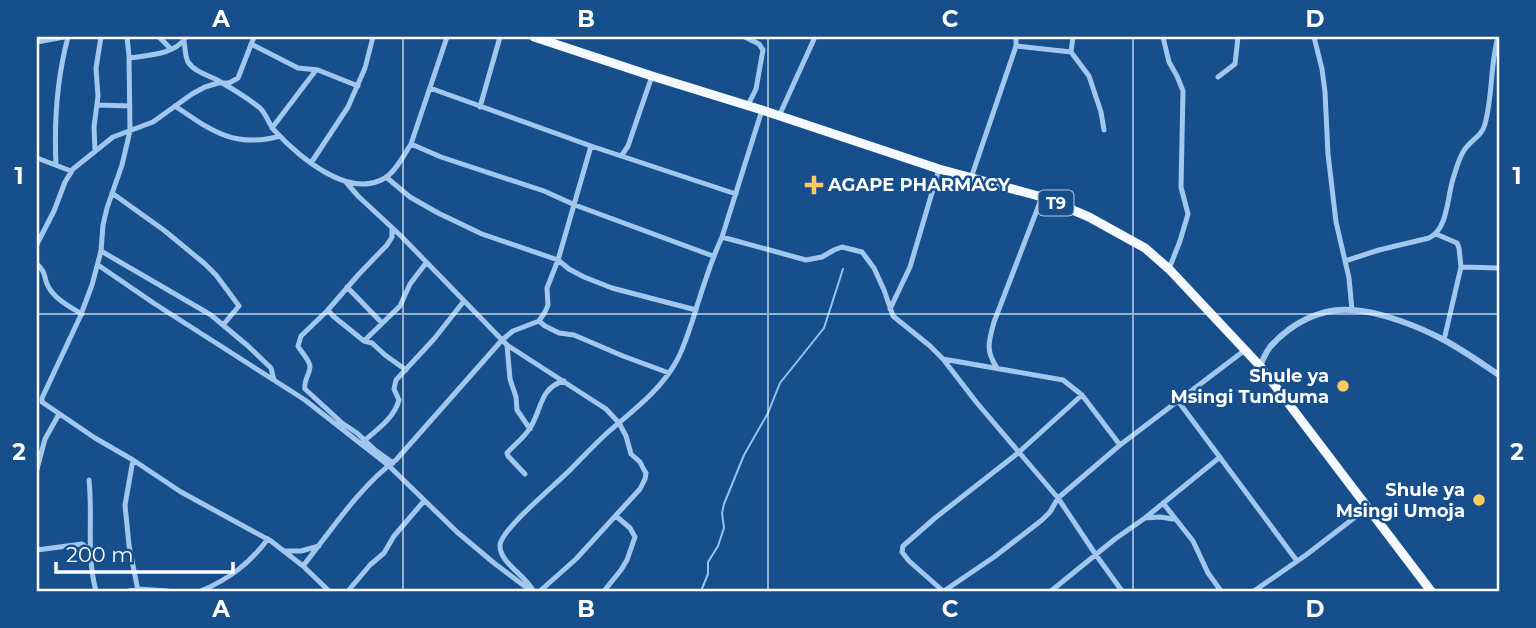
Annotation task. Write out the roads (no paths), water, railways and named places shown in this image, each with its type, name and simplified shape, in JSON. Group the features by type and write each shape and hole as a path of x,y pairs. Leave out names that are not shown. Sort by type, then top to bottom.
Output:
{"highway":[{"name":"T9","path":"534,37 545,38 652,76 939,169 1042,197 1089,217 1145,248 1169,269 1260,366 1431,591"}],"street":[{"path":"37,41 66,37 57,99 56,165"},
{"path":"95,151 94,127 98,105 96,68 102,37"},
{"path":"127,37 130,131 103,225 98,265 82,314 39,397 42,402 95,438 209,508 268,539 303,566 329,591"},
{"path":"159,37 171,49"},
{"path":"37,244 71,171 113,137 153,122 205,87 229,83 238,78 254,37"},
{"path":"311,163 348,107 365,68 373,37"},
{"path":"346,182 368,183 386,177 401,160 411,144 447,37"},
{"path":"480,107 500,37"},
{"path":"745,37 759,44 763,50 756,89 748,105"},
{"path":"779,116 815,37"},
{"path":"971,178 1016,46 1016,37"},
{"path":"1071,52 1073,37"},
{"path":"1163,37 1169,62 1183,91 1181,187 1188,214 1169,269"},
{"path":"1218,78 1235,64 1238,37"},
{"path":"1314,37 1325,92 1328,153 1336,222 1349,278 1352,310"},
{"path":"1345,261 1436,234 1441,226 1461,156 1467,146 1480,135 1486,121 1498,37"},
{"path":"129,58 161,54 181,45 185,39"},
{"path":"185,39 186,58 193,68 224,83 259,108 272,128 294,151 346,182 505,342 606,409 619,423 631,454 640,462 646,473 640,489 565,570 541,591"},
{"path":"251,44 298,68 316,70 358,86"},
{"path":"1016,46 1071,52 1090,76 1104,131"},
{"path":"272,128 316,70"},
{"path":"622,155 628,146 652,76"},
{"path":"430,88 591,146 736,194"},
{"path":"98,105 130,106"},
{"path":"175,106 212,131 238,139 260,141 280,136"},
{"path":"532,591 531,586 502,555 500,545 503,538 516,521 640,405 669,373 680,356 713,256 722,237 762,110"},
{"path":"411,144 441,157 544,191 713,256"},
{"path":"303,566 370,483 391,464 513,331 539,321 542,317 548,305 547,288 558,260 591,146"},
{"path":"37,158 71,171"},
{"path":"890,309 910,267 939,169"},
{"path":"386,177 410,197 502,242 558,260 569,269 603,284 696,310"},
{"path":"112,193 165,231 216,275 239,306 223,325"},
{"path":"997,368 990,358 988,343 1042,197"},
{"path":"392,229 392,237 387,245 301,336 299,349 310,368 304,383 305,389 391,464 424,501 494,563 532,591"},
{"path":"1436,234 1457,243 1461,267 1444,340"},
{"path":"722,237 806,260 822,257 842,247 862,251 874,268 893,316 943,359 1058,499 1122,591"},
{"path":"101,251 191,302 223,325 271,368 274,380"},
{"path":"364,341 400,306 410,284 426,263"},
{"path":"37,264 45,272 47,285 56,297 82,314"},
{"path":"98,265 305,400 391,464"},
{"path":"1461,267 1499,268"},
{"path":"347,287 382,323"},
{"path":"364,440 394,412 400,400 394,384 434,340 464,301"},
{"path":"328,310 364,341 374,344 406,370"},
{"path":"1260,366 1269,348 1307,318 1330,311 1352,310 1390,317 1444,340 1499,375"},
{"path":"539,321 559,333 574,335 669,373"},
{"path":"505,342 517,410 530,429"},
{"path":"1082,395 1018,453 903,546 902,552 909,561 944,591 1042,520 1058,499 1119,445 1245,350"},
{"path":"943,359 1063,380 1082,395 1119,445"},
{"path":"524,474 508,453 530,429 546,392 554,384 564,381"},
{"path":"1178,401 1297,561"},
{"path":"37,469 45,439 60,414"},
{"path":"1052,591 1220,457"},
{"path":"133,460 125,505 138,590"},
{"path":"89,480 90,549 96,591"},
{"path":"348,591 384,553 394,536 424,501"},
{"path":"1163,503 1193,541 1208,573 1221,591"},
{"path":"1254,591 1367,508"},
{"path":"604,591 621,570 635,537 617,516"},
{"path":"1145,517 1175,520"},
{"path":"201,591 246,565 268,539"},
{"path":"37,550 82,544 90,549"},
{"path":"285,551 301,551 319,545"},
{"path":"129,591 168,591"}],"waterway":[{"path":"701,591 708,574 708,562 718,546 724,528 724,504 744,455 768,413 780,383 824,328 843,269"}],"place":[{"name":"AGAPE PHARMACY","path":"814,185"},
{"name":"Shule ya Msingi Tunduma","path":"1343,386"},
{"name":"Shule ya Msingi Umoja","path":"1479,500"}]}
